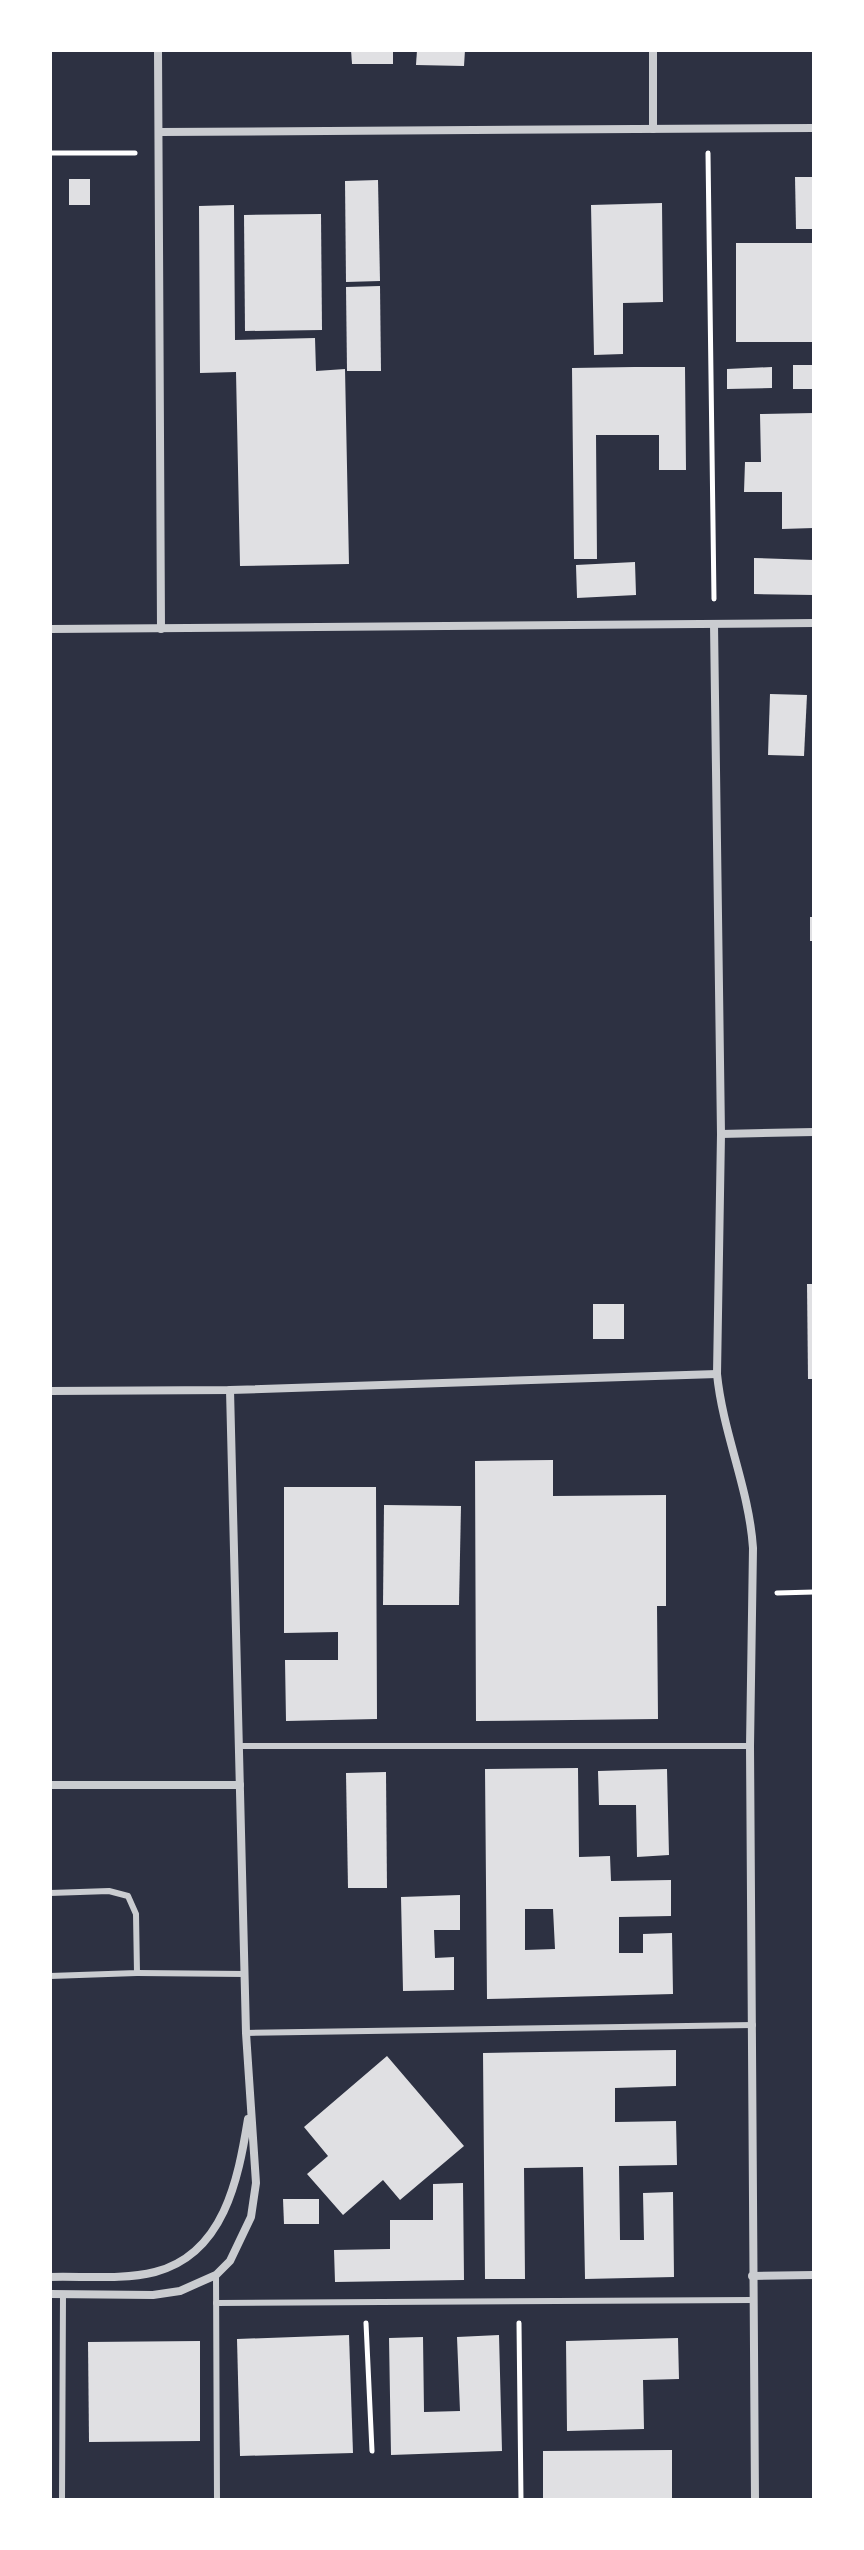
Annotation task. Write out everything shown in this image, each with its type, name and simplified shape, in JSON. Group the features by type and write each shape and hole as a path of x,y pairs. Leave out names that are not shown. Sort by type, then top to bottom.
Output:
{"street":[{"path":"158,50 161,629"},
{"path":"653,50 653,129"},
{"path":"160,132 814,128"},
{"path":"50,629 814,623"},
{"path":"714,624 721,1134 717,1374 720,1405 751,1517 755,2500"},
{"path":"721,1134 814,1132"},
{"path":"50,1391 230,1390 717,1374"},
{"path":"50,2294 153,2295 180,2291 216,2275 230,2261 251,2217 256,2183 246,2033 230,1390"},
{"path":"50,1785 240,1785"},
{"path":"50,2277 151,2273 173,2266 205,2242 221,2220 233,2190 250,2107"},
{"path":"752,2276 814,2275"},
{"path":"63,2277 63,2294"}],"lane":[{"path":"239,1746 750,1746"},
{"path":"50,1893 109,1891 128,1896 136,1914 137,1973"},
{"path":"50,1976 245,1974"},
{"path":"246,2033 753,2025"},
{"path":"216,2275 217,2500"},
{"path":"62,2500 63,2294"},
{"path":"216,2303 753,2300"}],"path":[{"path":"708,128 714,624"},
{"path":"50,153 160,153"},
{"path":"752,1593 814,1592"},
{"path":"365,2302 372,2451"},
{"path":"519,2302 521,2500"}],"building":[{"path":"351,50 393,50 393,64 352,64"},
{"path":"417,50 465,50 464,66 416,65"},
{"path":"795,177 814,177 814,229 796,229"},
{"path":"69,179 90,179 90,205 69,205"},
{"path":"378,180 380,281 346,282 345,181"},
{"path":"662,203 663,302 623,303 623,354 594,355 591,205"},
{"path":"234,205 235,340 315,338 316,371 345,369 349,564 240,566 236,372 200,373 199,206"},
{"path":"321,214 322,330 245,331 244,215"},
{"path":"736,243 814,243 814,342 736,342"},
{"path":"380,286 381,371 347,371 346,287"},
{"path":"793,365 814,365 814,389 793,389"},
{"path":"685,367 686,470 659,470 659,435 596,435 597,559 574,559 572,368"},
{"path":"772,367 772,388 727,389 727,369"},
{"path":"814,413 814,528 782,529 782,492 744,492 745,462 761,462 760,414"},
{"path":"754,558 814,560 814,595 754,594"},
{"path":"635,562 636,595 577,598 576,565"},
{"path":"770,694 807,695 804,756 768,755"},
{"path":"810,917 814,917 814,941 810,941"},
{"path":"807,1284 814,1284 814,1379 808,1379"},
{"path":"593,1304 624,1304 624,1339 593,1339"},
{"path":"553,1460 553,1496 666,1495 666,1606 657,1606 658,1719 476,1721 475,1461"},
{"path":"284,1487 376,1487 377,1719 286,1721 285,1660 338,1660 338,1632 284,1633"},
{"path":"384,1505 461,1506 459,1605 383,1605"},
{"path":"578,1768 579,1857 610,1856 611,1881 671,1880 671,1916 619,1917 619,1953 643,1953 643,1934 672,1933 673,1994 487,1999 485,1769","holes":["525,1909 553,1909 555,1949 525,1950"]},
{"path":"667,1769 669,1855 637,1857 636,1805 599,1805 598,1771"},
{"path":"386,1772 387,1888 348,1888 346,1773"},
{"path":"460,1895 460,1930 434,1930 435,1958 454,1957 454,1990 403,1991 401,1897"},
{"path":"676,2050 676,2086 615,2088 615,2122 676,2121 677,2165 619,2166 620,2240 644,2240 643,2193 673,2192 674,2277 585,2279 583,2167 524,2168 525,2279 485,2279 483,2053"},
{"path":"387,2056 464,2146 400,2200 383,2180 343,2215 307,2174 328,2156 304,2127"},
{"path":"463,2183 464,2280 335,2282 334,2250 390,2249 390,2220 433,2220 433,2184"},
{"path":"283,2199 319,2199 319,2224 284,2224"},
{"path":"349,2335 353,2453 240,2456 237,2339"},
{"path":"499,2335 502,2451 391,2455 389,2338 423,2337 424,2412 460,2411 457,2337"},
{"path":"678,2338 679,2379 643,2380 644,2429 567,2431 566,2341"},
{"path":"200,2341 200,2441 89,2442 88,2342"},
{"path":"672,2450 672,2500 543,2500 543,2451"}]}
